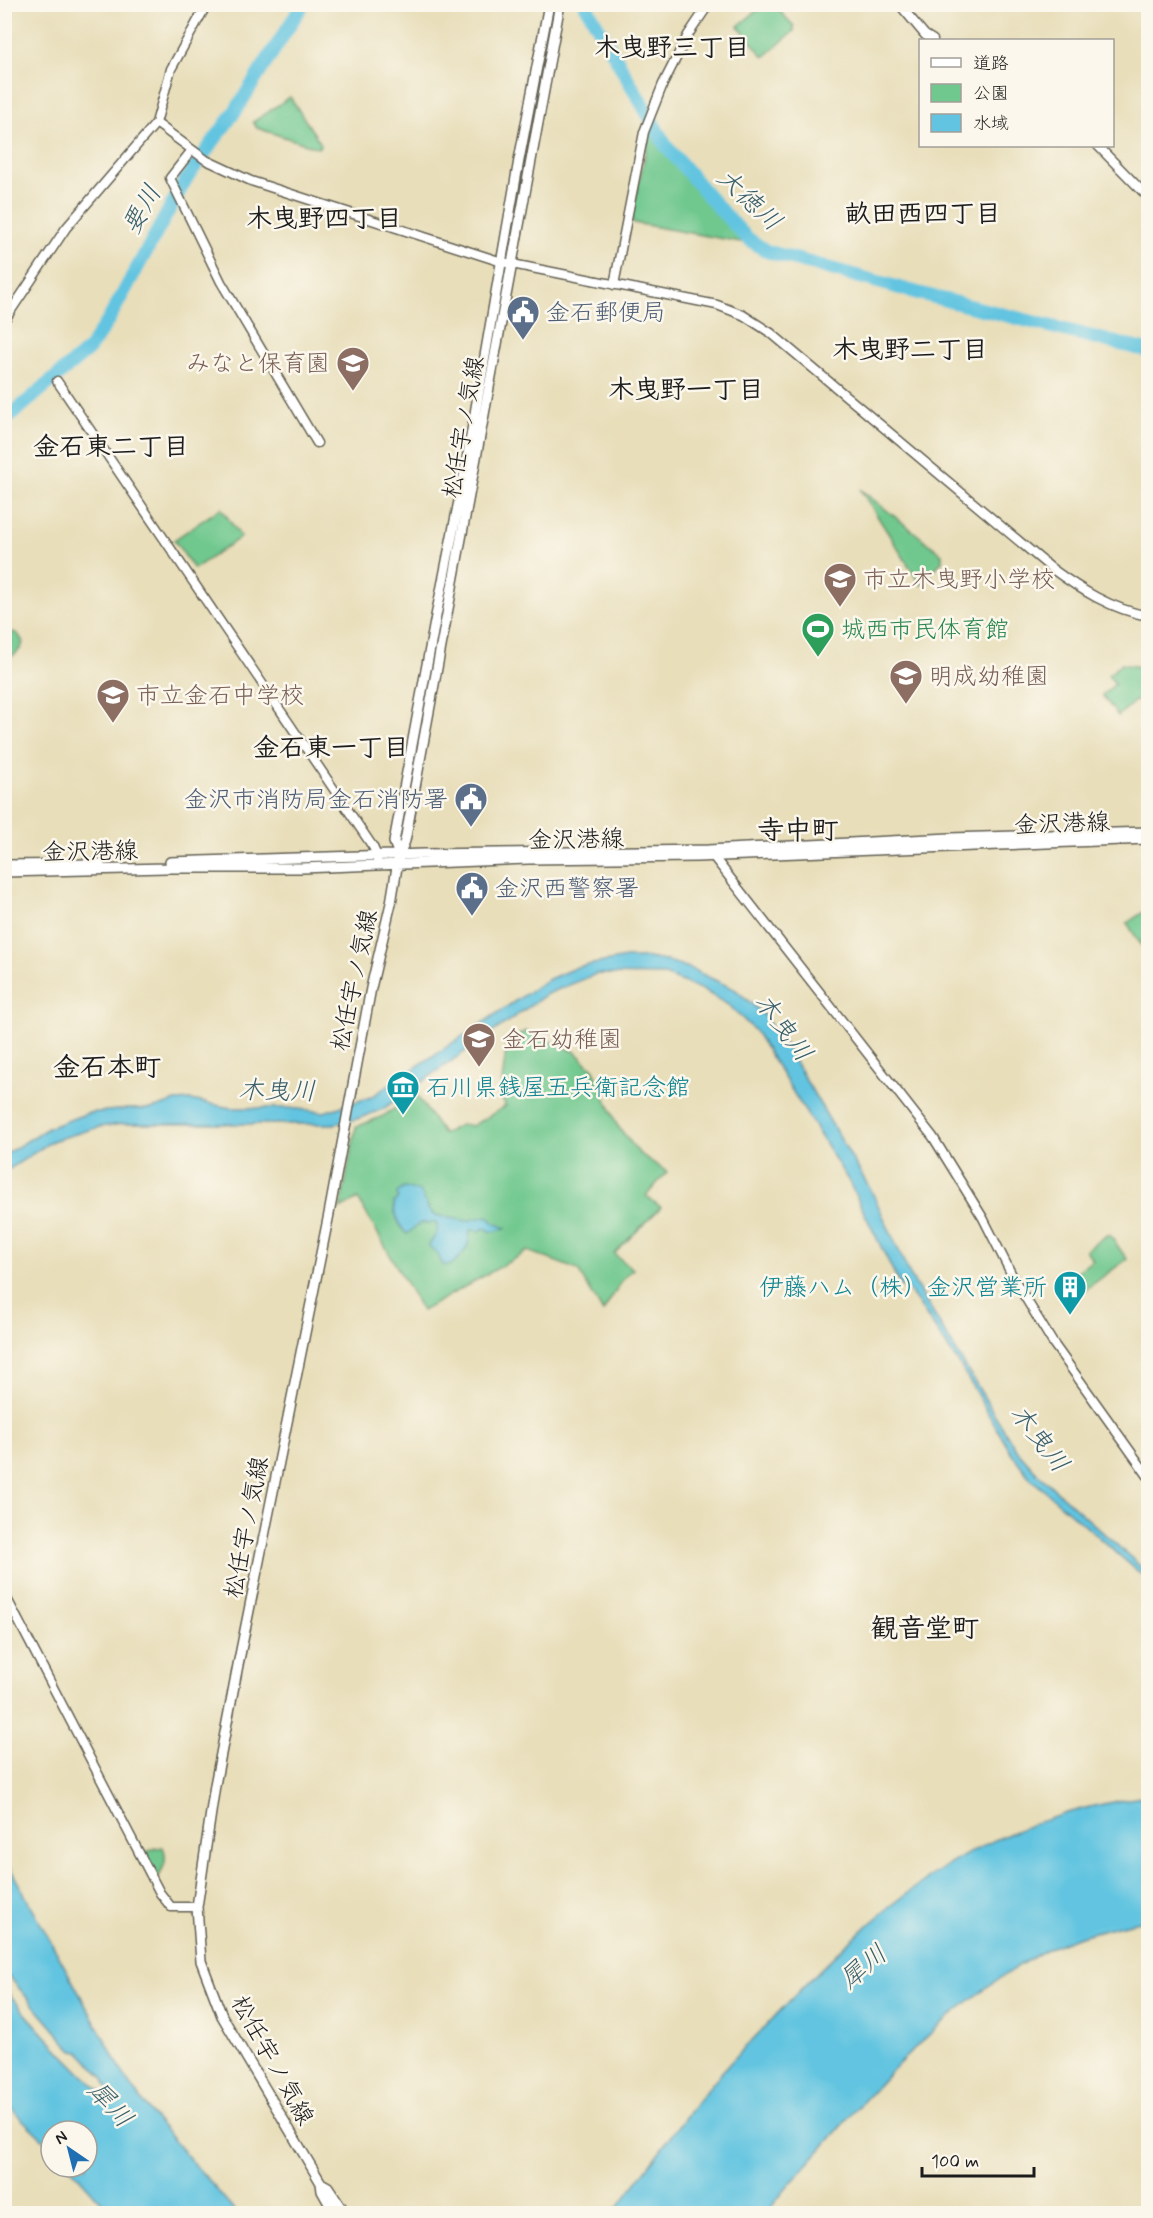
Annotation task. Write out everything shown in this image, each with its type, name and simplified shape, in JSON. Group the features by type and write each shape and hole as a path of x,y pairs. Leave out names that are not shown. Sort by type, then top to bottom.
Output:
{"main road":[{"name":"松任宇ノ気線","path":"398,860 394,842 465,471 549,4"},
{"name":"松任宇ノ気線","path":"335,2214 322,2191 321,2183 222,2016 201,1961 197,1907 215,1785 329,1214 351,1090 398,860 405,841 560,4"},
{"name":"金沢港線","path":"711,853 950,838 1149,832"},
{"name":"金沢港線","path":"4,872 398,860 529,859 1149,839"},
{"name":"金沢港線","path":"4,865 377,861"},
{"name":"松任宇ノ気線","path":"321,2183 328,2187 346,2214"}],"street":[{"path":"4,321 66,228 156,123 171,69 207,4"},
{"path":"614,285 644,132 663,84 688,35 709,4"},
{"path":"898,4 925,35 931,39"},
{"path":"156,123 206,160 251,181 502,262 683,297 743,315 771,333 797,354 1051,568 1081,590 1105,602 1127,612 1149,616"},
{"path":"1099,147 1149,196"},
{"path":"195,152 170,178 221,282 317,443"},
{"path":"57,381 373,847 377,861"},
{"path":"711,853 933,1137 983,1218 1016,1281 1053,1343 1149,1476"},
{"path":"4,1593 160,1893 171,1907 197,1907"}],"green space":[{"path":"764,5 774,5 794,26 794,31 764,57 738,26"},
{"path":"290,97 321,144 318,148 257,128 253,122"},
{"path":"651,128 663,148 746,243 634,223 631,218"},
{"path":"860,489 942,554 942,561 921,585"},
{"path":"221,508 241,537 194,569 174,540"},
{"path":"13,632 18,634 23,642 18,651 5,661 5,635"},
{"path":"1121,664 1146,668 1144,702 1135,701 1118,716 1102,695 1115,684 1108,675"},
{"path":"1148,909 1148,945 1143,948 1127,923"},
{"path":"525,1031 574,1051 594,1070 617,1125 639,1153 667,1172 646,1196 661,1207 614,1254 633,1269 623,1279 603,1312 578,1270 528,1251 422,1311 358,1199 340,1209 356,1127 383,1116 416,1094 443,1134 462,1124 472,1126 506,1106 500,1096 507,1043"},
{"path":"1110,1235 1127,1259 1074,1298 1062,1282 1093,1260 1086,1250"},
{"path":"163,1847 165,1863 158,1878 145,1853"}],"water":[{"path":"626,958 648,958 689,968 736,990 762,1013 788,1050 872,1192 911,1277 1015,1448 1040,1476 1148,1573 1148,1580 1030,1478 1010,1451 961,1367 911,1293 900,1285 848,1180 755,1031 730,1006 703,990 665,975 596,974 547,994 383,1109 357,1119 334,1124 123,1124 99,1127 52,1141 5,1172 4,1155 48,1128 88,1113 152,1109 176,1101 191,1100 231,1108 289,1108 324,1112 371,1097 547,980 577,967"},
{"path":"404,1188 420,1191 429,1210 436,1215 465,1221 488,1216 494,1223 506,1228 493,1232 484,1228 480,1231 471,1229 468,1245 463,1253 451,1265 443,1265 437,1253 429,1246 437,1233 436,1223 420,1223 407,1234 399,1223 394,1210 394,1202 398,1198 397,1193"},
{"name":"犀川","path":"1148,1796 1148,1919 1069,1940 1044,1951 1012,1970 952,2014 872,2092 767,2213 613,2213 726,2067 824,1966 910,1891 957,1860 1036,1823 1092,1807"},
{"name":"犀川","path":"5,1859 125,2076 156,2120 237,2213 111,2213 81,2179 99,2179 99,2119 39,2119 39,2136 5,2103 5,1988 72,2064 100,2090 108,2094 109,2092 103,2077 79,2052 73,2051 5,1972"}],"waterway":[{"name":"要川","path":"4,421 89,349 109,319 186,179 236,110 303,4"},
{"name":"大徳川","path":"585,4 666,146 747,238 766,251 918,293 1148,351"}],"place":[{"name":"金石郵便局","path":"523,341"},
{"name":"みなと保育園","path":"353,392"},
{"name":"市立木曳野小学校","path":"840,608"},
{"name":"城西市民体育館","path":"818,658"},
{"name":"明成幼稚園","path":"906,705"},
{"name":"市立金石中学校","path":"113,724"},
{"name":"金沢市消防局金石消防署","path":"471,828"},
{"name":"金沢西警察署","path":"472,917"},
{"name":"金石幼稚園","path":"479,1068"},
{"name":"石川県銭屋五兵衛記念館","path":"403,1116"},
{"name":"伊藤ハム（株）金沢営業所","path":"1070,1316"}],"district":[{"name":"木曳野三丁目","path":"672,47"},
{"name":"畝田西四丁目","path":"923,213"},
{"name":"木曳野四丁目","path":"324,218"},
{"name":"木曳野二丁目","path":"910,349"},
{"name":"木曳野一丁目","path":"686,389"},
{"name":"金石東二丁目","path":"111,446"},
{"name":"金石東一丁目","path":"331,747"},
{"name":"寺中町","path":"798,830"},
{"name":"金石本町","path":"107,1067"},
{"name":"観音堂町","path":"925,1628"}],"water label":[{"name":"木曳川","path":"784,1027"},
{"name":"木曳川","path":"277,1090"},
{"name":"木曳川","path":"1040,1438"}]}
